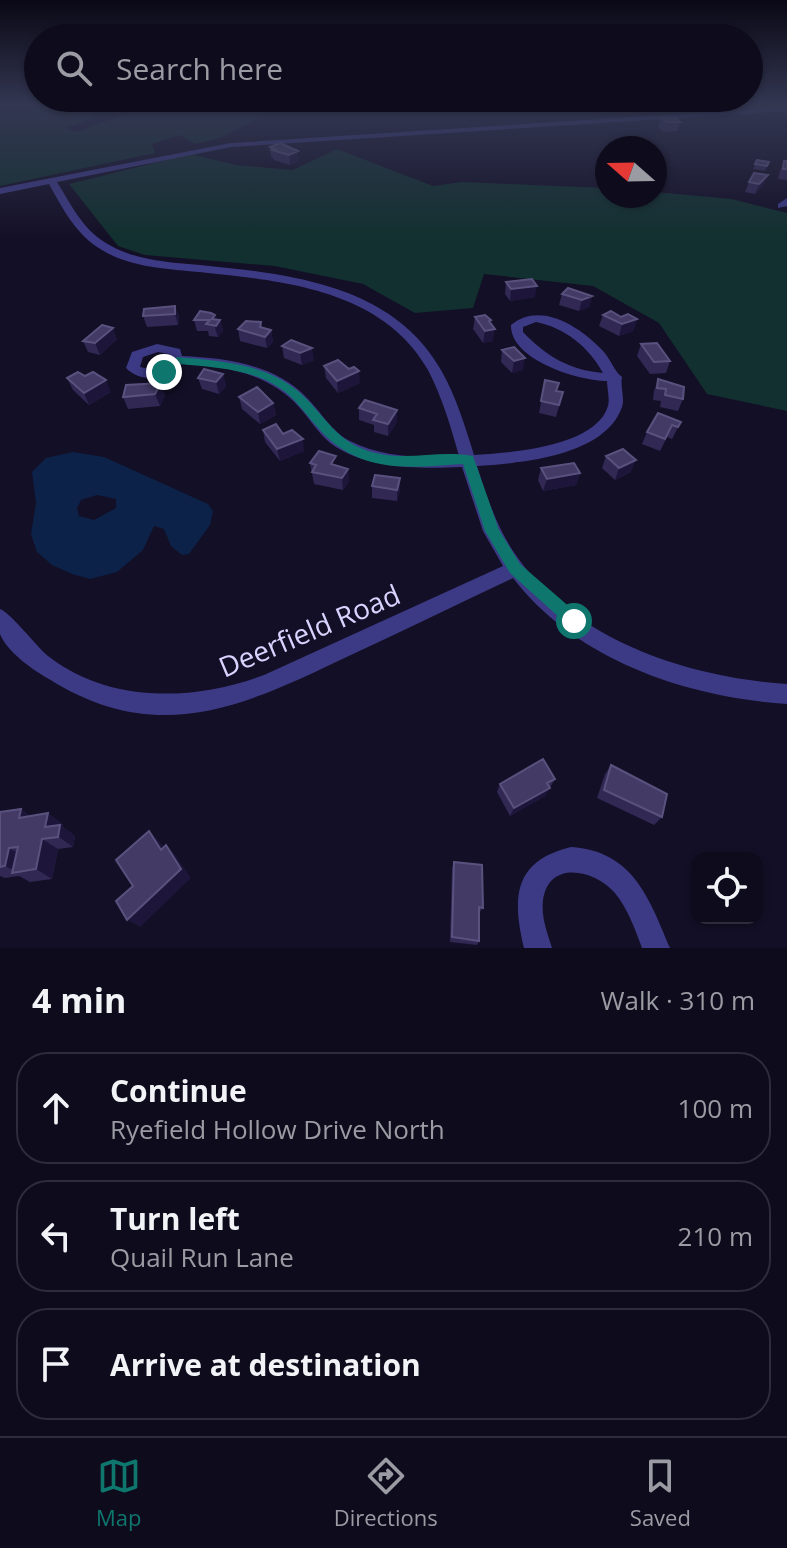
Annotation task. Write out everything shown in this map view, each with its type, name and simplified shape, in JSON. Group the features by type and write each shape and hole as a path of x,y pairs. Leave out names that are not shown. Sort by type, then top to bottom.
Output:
{"street":[{"path":"0,191 204,150"},
{"path":"51,180 92,239 126,257 284,278 319,286 378,312 415,342 437,371 492,531 515,569 574,621 629,655 691,680 739,690 787,694"},
{"path":"177,360 220,363 265,375 297,396 329,434 359,453 405,463 549,451 585,439 601,428 616,408 615,377 592,346 561,324 536,317 517,325 517,333 554,368 576,376 615,377"},
{"name":"Deerfield Road","path":"0,618 6,642 89,691 133,701 189,704 225,698 270,683 515,569"},
{"path":"538,948 529,916 535,882 551,865 571,857 594,861 628,888 656,948"}],"green space":[{"path":"0,150 154,150 155,153 0,186"},
{"path":"340,150 433,186 462,182 595,188 595,208 667,208 667,193 732,199 787,213 787,411 707,394 659,323 593,286 484,274 473,308 415,313 363,284 275,266 145,255 118,246 69,184 190,154 237,165 293,170"}],"water":[{"path":"73,452 104,457 208,504 213,511 210,525 189,554 182,555 171,546 164,529 154,526 143,550 117,572 90,579 72,574 52,565 37,552 31,534 36,503 32,472 46,458","holes":["97,495 116,499 116,508 94,520 79,516 77,508 81,500"]}],"building":[{"path":"273,150 298,151 289,155"},
{"path":"757,160 769,162 767,166 755,164"},
{"path":"754,173 768,175 759,184 749,182"},
{"path":"532,279 537,286 511,289 506,282"},
{"path":"568,288 592,296 582,300 562,294"},
{"path":"175,306 175,314 143,316 144,309"},
{"path":"200,311 215,315 212,319 220,320 216,326 206,324 210,320 194,320"},
{"path":"611,311 621,317 628,314 637,319 622,324 603,315"},
{"path":"485,315 495,329 485,331 475,317"},
{"path":"246,321 261,322 260,327 271,330 265,337 238,329"},
{"path":"102,325 113,328 95,343 83,341"},
{"path":"291,340 312,348 300,353 282,346"},
{"path":"657,343 670,361 654,362 641,344"},
{"path":"514,347 525,358 514,361 502,350"},
{"path":"338,360 349,369 354,367 359,371 337,381 324,366"},
{"path":"204,369 223,374 216,382 198,378"},
{"path":"78,372 85,376 93,372 106,380 84,393 67,378"},
{"path":"658,379 684,387 683,399 665,395 666,389 657,388"},
{"path":"545,380 559,383 556,391 563,392 559,405 541,401"},
{"path":"161,383 155,394 123,397 126,385"},
{"path":"257,387 273,403 258,412 239,397"},
{"path":"365,400 397,410 388,424 373,420 377,414 359,408"},
{"path":"658,413 681,422 678,427 672,425 665,439 647,432"},
{"path":"276,424 283,434 292,430 303,439 277,449 263,430"},
{"path":"623,449 636,460 619,468 606,456"},
{"path":"319,451 336,456 331,464 348,469 342,478 312,472 316,465 310,463"},
{"path":"574,463 580,473 547,479 541,468"},
{"path":"375,475 400,478 397,490 372,486"},
{"path":"543,759 555,779 547,783 550,788 514,808 500,784"},
{"path":"611,765 667,794 662,817 604,790"},
{"path":"21,809 19,818 48,813 45,827 60,825 58,837 42,839 36,869 12,873 18,847 9,848 5,866 0,867 0,812"},
{"path":"149,831 161,850 166,845 181,869 127,920 116,901 133,886 116,860"},
{"path":"454,862 482,865 483,908 479,907 479,941 452,937"}],"route":[{"path":"164,372 177,360 206,360 243,367 281,384 297,396 329,434 359,453 405,463 468,459 492,531 515,569 543,597 574,621"}]}
